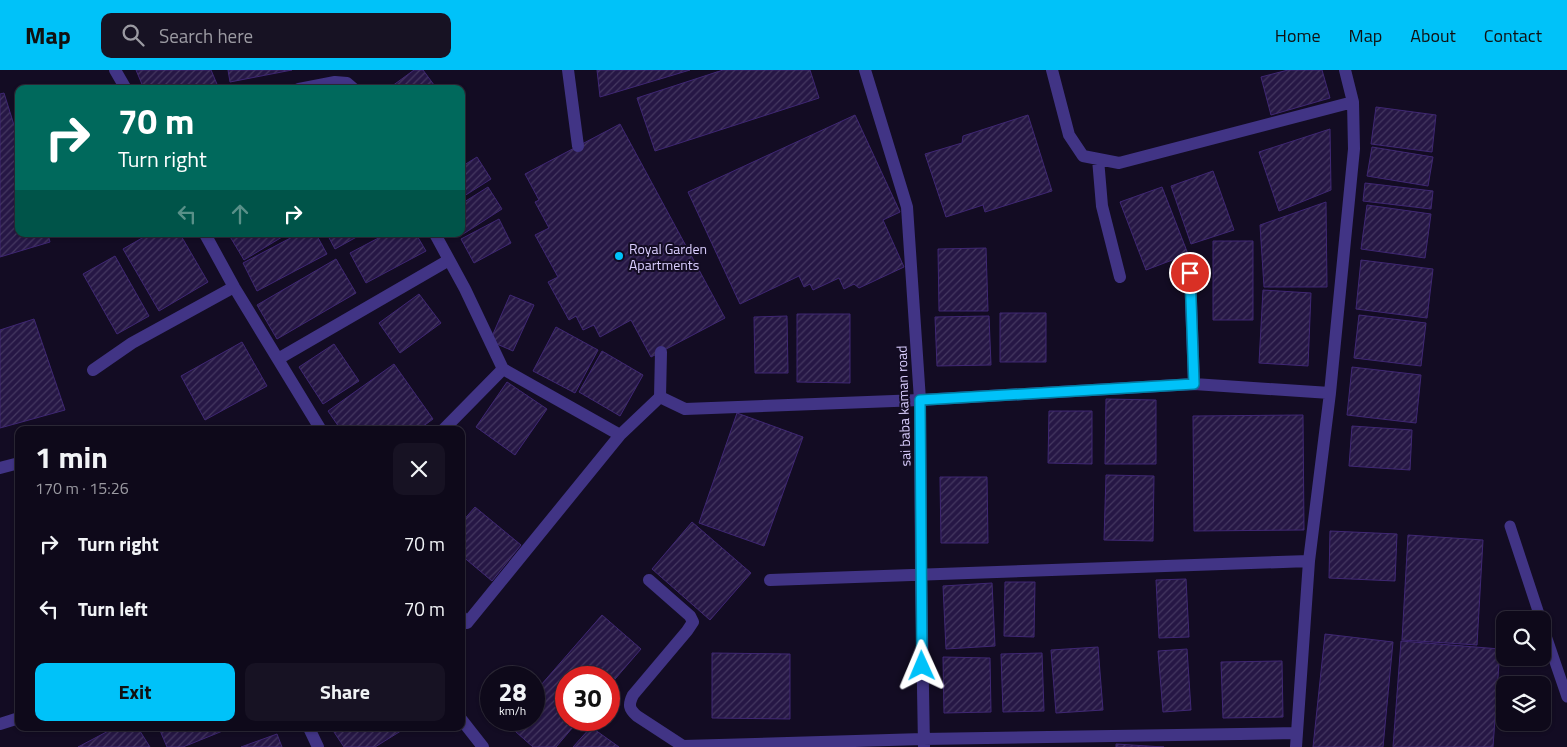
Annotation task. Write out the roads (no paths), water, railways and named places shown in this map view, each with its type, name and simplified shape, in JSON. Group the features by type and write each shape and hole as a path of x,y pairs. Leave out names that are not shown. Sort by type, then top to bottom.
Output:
{"street":[{"path":"115,70 124,85"},
{"path":"568,70 578,146"},
{"name":"sai baba kaman road","path":"865,70 907,207 920,400 924,743"},
{"path":"1052,70 1069,135 1083,156 1119,163 1353,102"},
{"path":"1296,747 1309,561 1330,393 1354,149 1353,102 1345,70"},
{"path":"320,85 335,82 349,85"},
{"path":"1098,159 1102,206 1120,278"},
{"path":"207,237 234,287 318,426"},
{"path":"437,237 465,289 502,369 620,435"},
{"path":"278,359 449,260"},
{"path":"1190,273 1194,384"},
{"path":"93,370 132,343 234,287"},
{"path":"465,622 620,435 660,397 661,352"},
{"path":"447,426 502,369"},
{"path":"660,397 685,408 920,400 1194,384 1330,393"},
{"path":"0,468 15,464"},
{"path":"770,580 1309,561"},
{"path":"649,580 690,616 693,622 633,695 629,703 630,710 636,716 683,746 924,743 1297,733"},
{"path":"0,724 15,719"},
{"path":"465,724 483,747"},
{"path":"310,731 318,747"}],"lane":[{"path":"1510,526 1538,611"},
{"path":"1551,650 1567,697"}],"place":[{"name":"Royal Garden Apartments","path":"619,256"}]}
